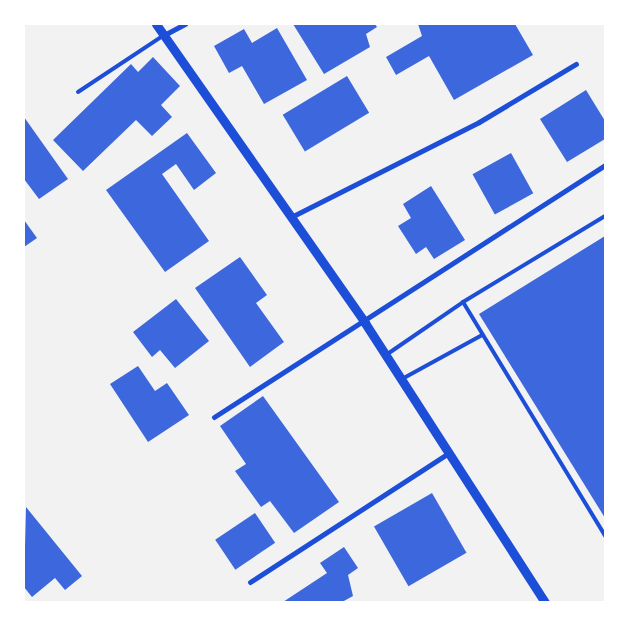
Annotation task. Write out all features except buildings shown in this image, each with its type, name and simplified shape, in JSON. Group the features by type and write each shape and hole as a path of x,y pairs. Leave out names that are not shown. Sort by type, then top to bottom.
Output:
{"street":[{"path":"156,24 293,216 402,379 545,602"},
{"path":"164,35 185,24"},
{"path":"293,216 479,122 576,64"},
{"path":"214,417 365,323 605,165"},
{"path":"250,582 450,453"}],"lane":[{"path":"78,92 164,35"},
{"path":"386,355 463,302 605,216"},
{"path":"463,302 605,536"},
{"path":"402,379 482,335"}]}
